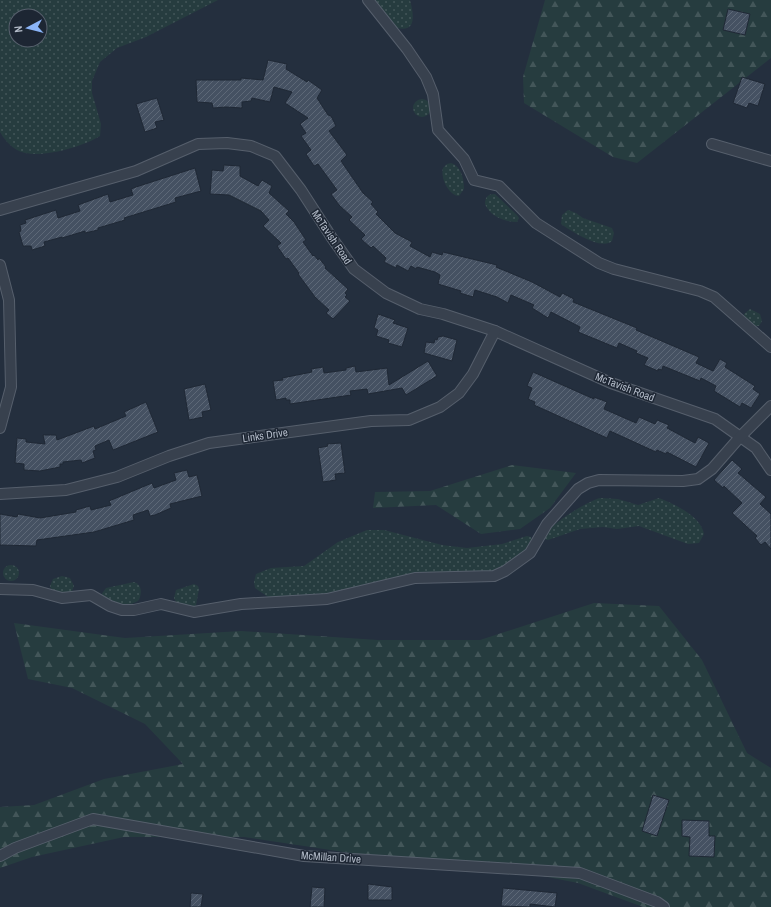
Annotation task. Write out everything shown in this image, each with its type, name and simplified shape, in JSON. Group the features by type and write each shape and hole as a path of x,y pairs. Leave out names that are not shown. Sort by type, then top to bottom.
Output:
{"street":[{"path":"368,0 407,49 426,77 433,94 438,130 464,159 474,180 499,186 527,216 540,226 599,263 614,269 700,291 714,298 771,347"},
{"name":"McTavish Road","path":"0,210 136,170 198,144 227,143 251,146 275,156 301,190 354,269 386,293 420,310 443,314 495,331 611,383 716,419 756,448 771,470"},
{"path":"712,144 771,161"},
{"path":"0,266 8,300 11,387 0,428"},
{"name":"Links Drive","path":"0,494 66,490 117,477 169,456 209,443 371,422 409,420 440,407 459,393 473,374 495,331"},
{"path":"0,589 33,590 62,598 91,595 110,606 122,610 134,610 161,604 194,612 241,604 333,598 415,578 494,576 505,572 530,553 547,524 567,504 574,493 588,483 599,480 698,480 712,469 740,437 771,406"},
{"name":"McMillan Drive","path":"0,856 15,848 93,819 304,856 580,873 657,902 664,907"}],"green space":[{"path":"0,0 218,0 146,37 117,48 100,62 92,81 92,93 101,124 100,136 71,148 35,154 25,153 15,149 0,132"},
{"path":"374,0 410,0 413,15 411,25 404,29 397,28"},
{"path":"545,0 771,0 771,58 637,163 613,157 524,103 523,77"},
{"path":"422,99 428,102 431,108 428,114 422,117 416,114 413,108 416,102"},
{"path":"451,163 460,170 463,177 464,189 459,196 455,195 449,190 443,177 443,168 447,164"},
{"path":"495,194 517,215 519,218 517,222 498,218 490,212 485,204 486,198 489,195"},
{"path":"568,210 583,218 612,228 614,233 612,241 601,244 594,242 561,224 562,215"},
{"path":"750,309 760,314 762,321 759,326 754,326 745,320 744,314"},
{"path":"512,465 576,473 550,508 520,529 481,534 436,505 373,508 375,492 430,491"},
{"path":"600,498 618,499 638,505 659,498 679,507 692,516 702,528 704,534 699,543 688,544 639,526 617,529 603,527 580,529 548,540 544,539 551,528 568,515"},
{"path":"367,530 384,530 442,545 467,548 502,544 527,536 531,537 532,540 529,549 496,572 413,574 326,595 286,599 268,597 255,588 254,582 256,574 271,568 304,566 338,542"},
{"path":"11,565 17,567 19,573 17,579 11,581 5,579 3,573 5,567"},
{"path":"62,576 70,578 74,586 72,591 64,594 52,591 50,586 53,579"},
{"path":"134,582 139,585 141,594 139,600 130,604 125,605 114,603 101,595 106,588"},
{"path":"194,584 198,586 199,589 196,605 194,607 177,604 174,598 176,590"},
{"path":"594,603 659,606 702,660 747,753 771,768 771,907 643,907 578,883 496,867 377,857 244,837 124,837 32,857 0,868 0,807 34,805 104,779 183,764 145,724 72,688 28,679 14,623 125,638 241,631 378,640 480,640"}],"building":[{"path":"728,9 750,14 745,35 723,30"},
{"path":"268,60 287,64 286,69 307,82 308,80 322,90 317,98 328,115 331,116 336,126 329,131 347,155 341,161 363,193 373,202 371,204 378,212 376,214 395,233 412,242 410,246 430,257 432,252 442,255 443,252 497,265 496,267 532,282 560,297 562,293 574,299 573,302 637,328 636,330 699,357 696,363 713,371 720,359 727,363 725,367 755,386 753,389 760,394 751,408 742,403 740,407 714,391 716,386 701,378 700,381 663,366 662,370 658,369 658,371 644,365 648,358 636,353 637,351 619,343 617,348 578,332 580,327 551,312 548,318 532,308 534,305 511,295 508,303 497,297 475,290 473,297 460,293 461,291 438,284 440,275 435,272 417,267 416,269 411,266 408,271 397,265 396,268 384,262 386,258 373,246 371,248 361,239 365,235 349,220 352,217 339,205 331,194 337,190 318,164 314,166 306,154 311,150 301,136 306,133 300,124 308,118 285,103 292,92 274,87 270,102 252,98 251,101 242,102 242,108 213,108 212,103 197,102 196,80 241,80 241,78 263,80"},
{"path":"742,77 765,84 758,106 749,103 747,108 733,103"},
{"path":"157,98 164,120 155,122 157,128 145,132 136,104"},
{"path":"224,165 240,166 240,176 258,186 262,180 272,186 269,193 289,211 286,214 294,222 306,240 303,242 313,256 314,255 318,260 319,258 326,267 325,268 348,289 345,293 347,295 345,297 350,301 333,319 326,313 329,310 315,297 288,258 286,259 277,246 281,243 263,226 269,220 261,211 229,195 210,194 212,170 223,171"},
{"path":"195,168 201,191 175,198 176,202 124,218 125,220 98,228 98,230 85,233 85,231 44,242 45,246 32,250 31,246 23,246 19,232 21,231 20,225 26,223 25,220 56,210 58,218 80,211 78,205 108,194 110,202 133,195 131,189 136,187"},
{"path":"378,314 395,320 393,323 408,328 402,347 388,343 389,340 376,336 378,330 374,328"},
{"path":"443,336 457,340 452,361 424,353 426,342 434,343 435,339 437,340 438,337"},
{"path":"428,361 437,376 406,395 402,388 368,394 367,389 350,391 351,395 290,404 290,400 286,400 286,398 276,400 273,381 283,380 282,378 312,372 311,369 323,367 324,373 346,370 346,368 355,366 356,372 387,368 389,385"},
{"path":"533,372 594,399 594,397 607,402 604,409 636,423 639,417 655,424 657,420 669,425 667,428 695,443 698,437 709,443 696,467 667,452 666,454 657,450 656,452 610,431 607,438 534,405 535,402 528,399 532,388 527,386"},
{"path":"205,384 211,410 202,412 203,417 189,420 184,389"},
{"path":"146,402 158,432 113,450 109,440 95,446 96,450 93,451 95,458 82,463 81,460 63,462 63,464 60,464 60,467 40,471 24,470 24,464 15,463 17,438 26,439 26,442 45,444 43,435 56,435 57,440 94,426 95,429 126,416 124,412"},
{"path":"341,443 345,473 335,474 336,480 323,482 318,448 328,446 327,444"},
{"path":"732,460 742,469 738,473 766,497 760,504 771,514 771,549 765,542 761,545 755,538 757,536 732,513 742,503 724,486 723,488 714,480"},
{"path":"187,470 189,477 197,475 202,496 170,504 171,508 155,515 150,516 148,510 133,515 134,520 94,532 37,540 36,546 0,545 0,514 17,517 18,514 40,518 76,512 76,510 90,506 91,510 111,505 109,501 152,483 154,488 176,480 174,473"},
{"path":"653,795 669,800 657,836 642,831"},
{"path":"682,820 709,821 709,836 715,836 714,857 689,856 690,837 682,836"},
{"path":"368,884 392,887 392,900 368,900"},
{"path":"312,887 325,888 324,907 310,907"},
{"path":"503,888 557,893 555,907 530,904 530,907 501,906"},
{"path":"191,893 203,894 201,907 190,907"}]}
